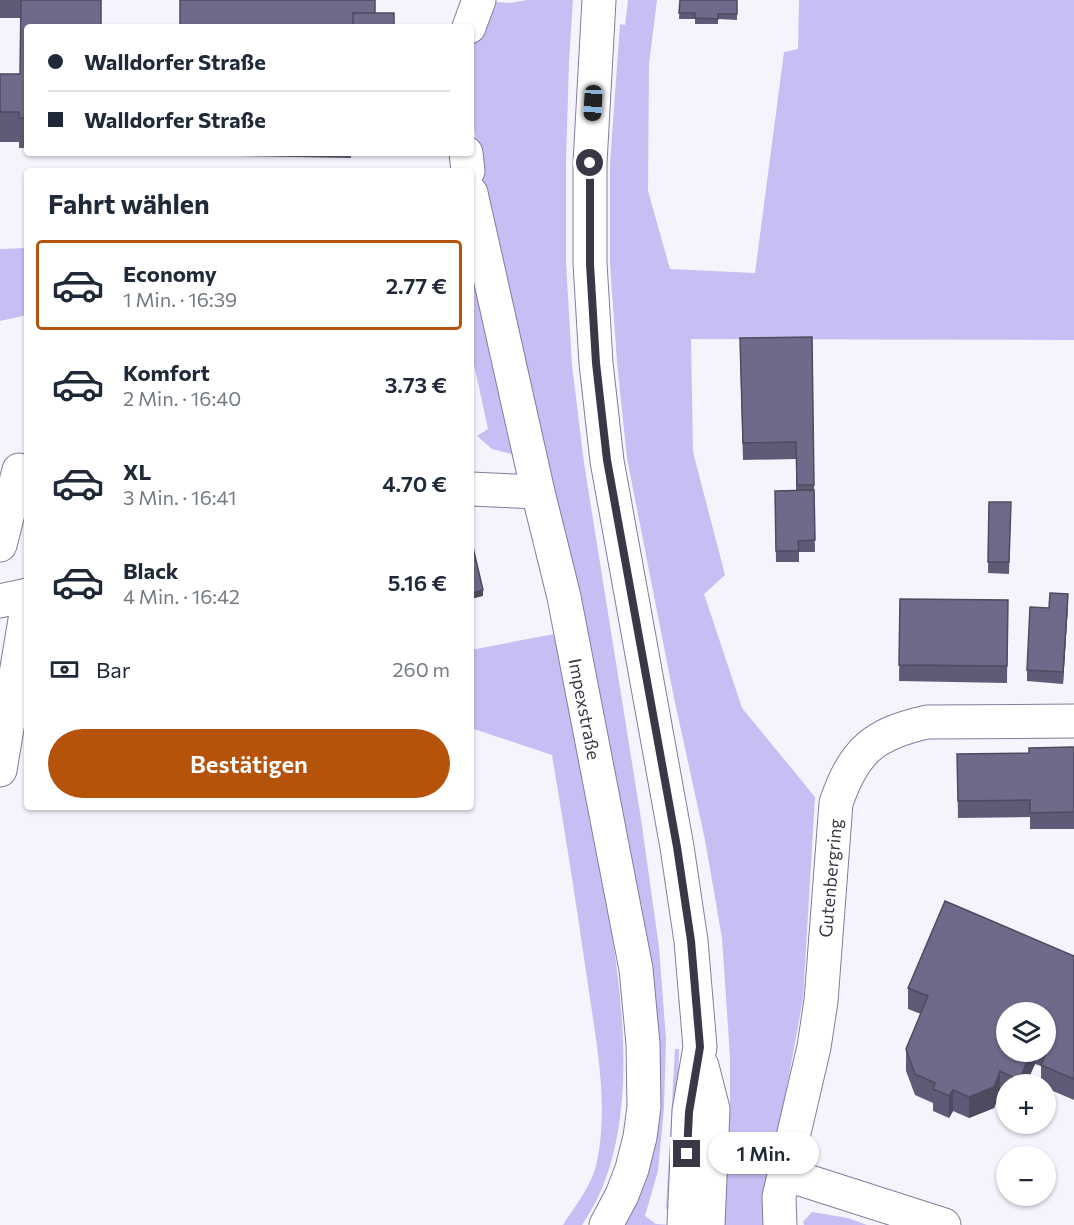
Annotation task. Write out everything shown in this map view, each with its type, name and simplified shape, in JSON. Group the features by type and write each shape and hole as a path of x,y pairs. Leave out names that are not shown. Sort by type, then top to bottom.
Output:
{"street":[{"path":"470,24 478,0"},
{"path":"599,0 590,163 590,264 596,363 607,460 677,847 691,941 699,1058 713,1109 708,1225"},
{"name":"Impexstraße","path":"474,206 564,597 636,969 643,1044 644,1107 632,1169 622,1195 606,1225"},
{"path":"0,545 19,470"},
{"path":"474,489 538,492"},
{"path":"0,601 24,596"},
{"path":"0,770 24,626"},
{"name":"Gutenbergring","path":"780,1225 780,1197 814,1047 821,1001 836,803 853,763 868,747 883,736 905,727 927,723 1074,721"},
{"path":"684,1225 689,1112 699,1058"},
{"path":"785,1174 944,1225"}],"shaded area":[{"path":"471,0 510,3 527,0 573,0 566,161 566,263 572,365 584,463 641,819 659,947 666,1039 664,1108 658,1171 645,1216 656,1224 673,1225 620,1225 653,1139 486,226 474,126 474,24 471,24"},
{"path":"628,0 657,0 649,64 648,191 670,269 755,273 784,52 798,49 799,0 1074,0 1074,340 691,339 693,452 725,575 704,594 742,708 815,797 803,999 764,1196 763,1225 723,1225 730,1109 730,1057 722,938 705,840 674,698 627,458 610,264 610,164 620,24 625,25"},
{"path":"24,248 24,316 0,321 0,249"},
{"path":"474,281 513,452 511,454 492,449 477,436 488,429 474,365"},
{"path":"554,634 610,920 618,974 623,1083 617,1135 604,1183 582,1225 563,1225 595,1170 600,1140 602,1095 571,870 552,755 474,729 474,649"},
{"path":"675,1049 679,1049 675,1212 666,1209"},
{"path":"812,1212 848,1218 867,1225 804,1225 803,1222"}],"building":[{"path":"21,0 101,0 101,24 24,24 24,118 19,118 19,112 0,112 0,74 20,74"},
{"path":"180,0 375,0 375,13 353,13 353,24 180,24"},
{"path":"680,0 737,0 737,14 718,14 718,19 695,18 695,13 679,13"},
{"path":"353,13 394,13 394,24 353,24"},
{"path":"812,337 814,485 797,485 796,442 743,443 740,338"},
{"path":"814,490 815,540 798,541 799,551 776,551 775,491"},
{"path":"989,502 1011,502 1009,562 988,562"},
{"path":"474,552 483,590 474,592"},
{"path":"1050,593 1068,594 1063,672 1027,670 1030,607 1049,608"},
{"path":"900,599 1008,600 1007,666 899,665"},
{"path":"1074,747 1074,812 1030,813 1030,800 958,801 957,754 1029,753 1029,748"},
{"path":"945,901 1074,956 1074,1079 1041,1065 1042,1062 1056,1062 1056,1002 996,1002 996,1062 1027,1062 1022,1074 1006,1074 1000,1071 996,1074 994,1087 969,1097 953,1090 949,1096 933,1089 935,1083 915,1074 906,1049 928,996 908,988"}],"route":[{"path":"590,163 590,264 596,363 607,460 677,847 691,941 700,1047 689,1112 687,1154"}]}
